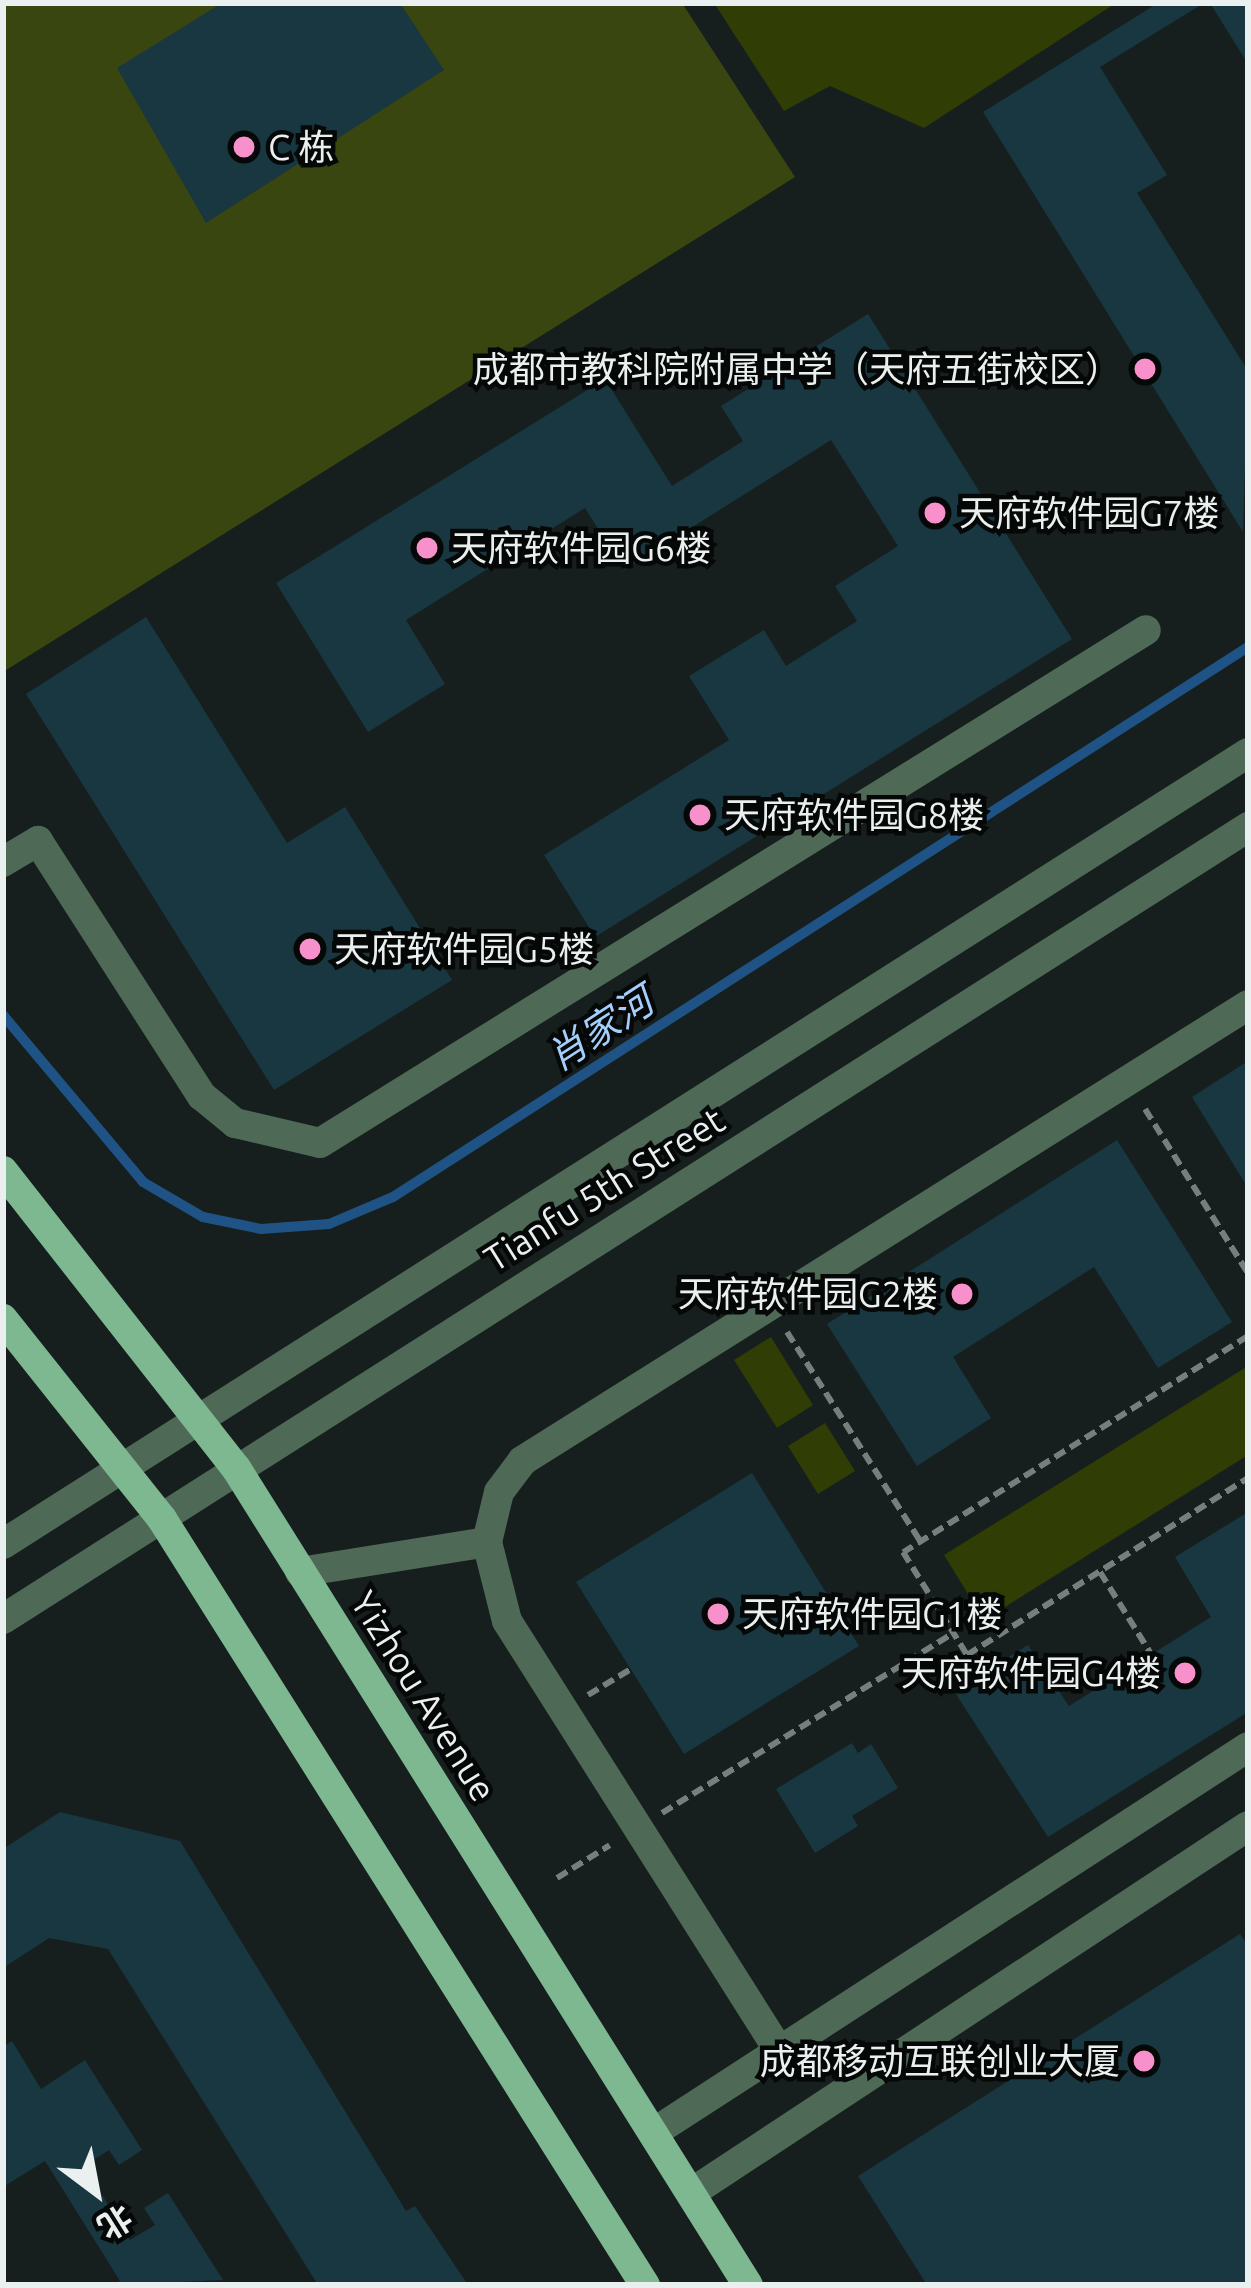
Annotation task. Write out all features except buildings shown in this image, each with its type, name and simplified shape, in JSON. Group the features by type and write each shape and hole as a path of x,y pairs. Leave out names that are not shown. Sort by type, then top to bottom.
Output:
{"main road":[{"name":"Yizhou Avenue","path":"3,1171 236,1468 748,2285"},
{"path":"3,1319 162,1519 645,2285"}],"street":[{"path":"3,862 38,841 202,1096 235,1123 320,1143 1146,630"},
{"name":"Tianfu 5th Street","path":"3,1544 1248,753"},
{"name":"Tianfu 5th Street","path":"3,1619 1248,827"},
{"path":"778,2049 507,1621 487,1542 500,1492 523,1462 1248,1005"},
{"path":"300,1572 487,1542"},
{"path":"653,2133 1248,1747"},
{"path":"691,2193 1248,1826"}],"path":[{"path":"1127,1081 1248,1274"},
{"path":"770,1305 920,1541"},
{"path":"1248,1336 903,1552 968,1655 1248,1478"},
{"path":"1100,1571 1151,1654"},
{"path":"557,1878 954,1633"},
{"path":"563,1710 631,1670"}],"green space":[{"path":"3,3 682,3 795,177 3,672"},
{"path":"714,3 1116,3 924,128 830,86 784,111"},
{"path":"771,1337 813,1405 777,1428 734,1360"},
{"path":"1248,1366 1248,1455 984,1620 944,1555"},
{"path":"825,1423 855,1471 818,1494 788,1446"}],"waterway":[{"name":"肖家河","path":"3,1015 143,1182 203,1217 261,1229 329,1224 393,1197 1248,647"}],"place":[{"name":"C 栋","path":"244,147"},
{"name":"成都市教科院附属中学（天府五街校区）","path":"1145,369"},
{"name":"天府软件园G7楼","path":"935,513"},
{"name":"天府软件园G6楼","path":"427,548"},
{"name":"天府软件园G8楼","path":"700,815"},
{"name":"天府软件园G5楼","path":"310,949"},
{"name":"天府软件园G2楼","path":"962,1294"},
{"name":"天府软件园G1楼","path":"718,1614"},
{"name":"天府软件园G4楼","path":"1185,1673"},
{"name":"成都移动互联创业大厦","path":"1144,2061"}]}
